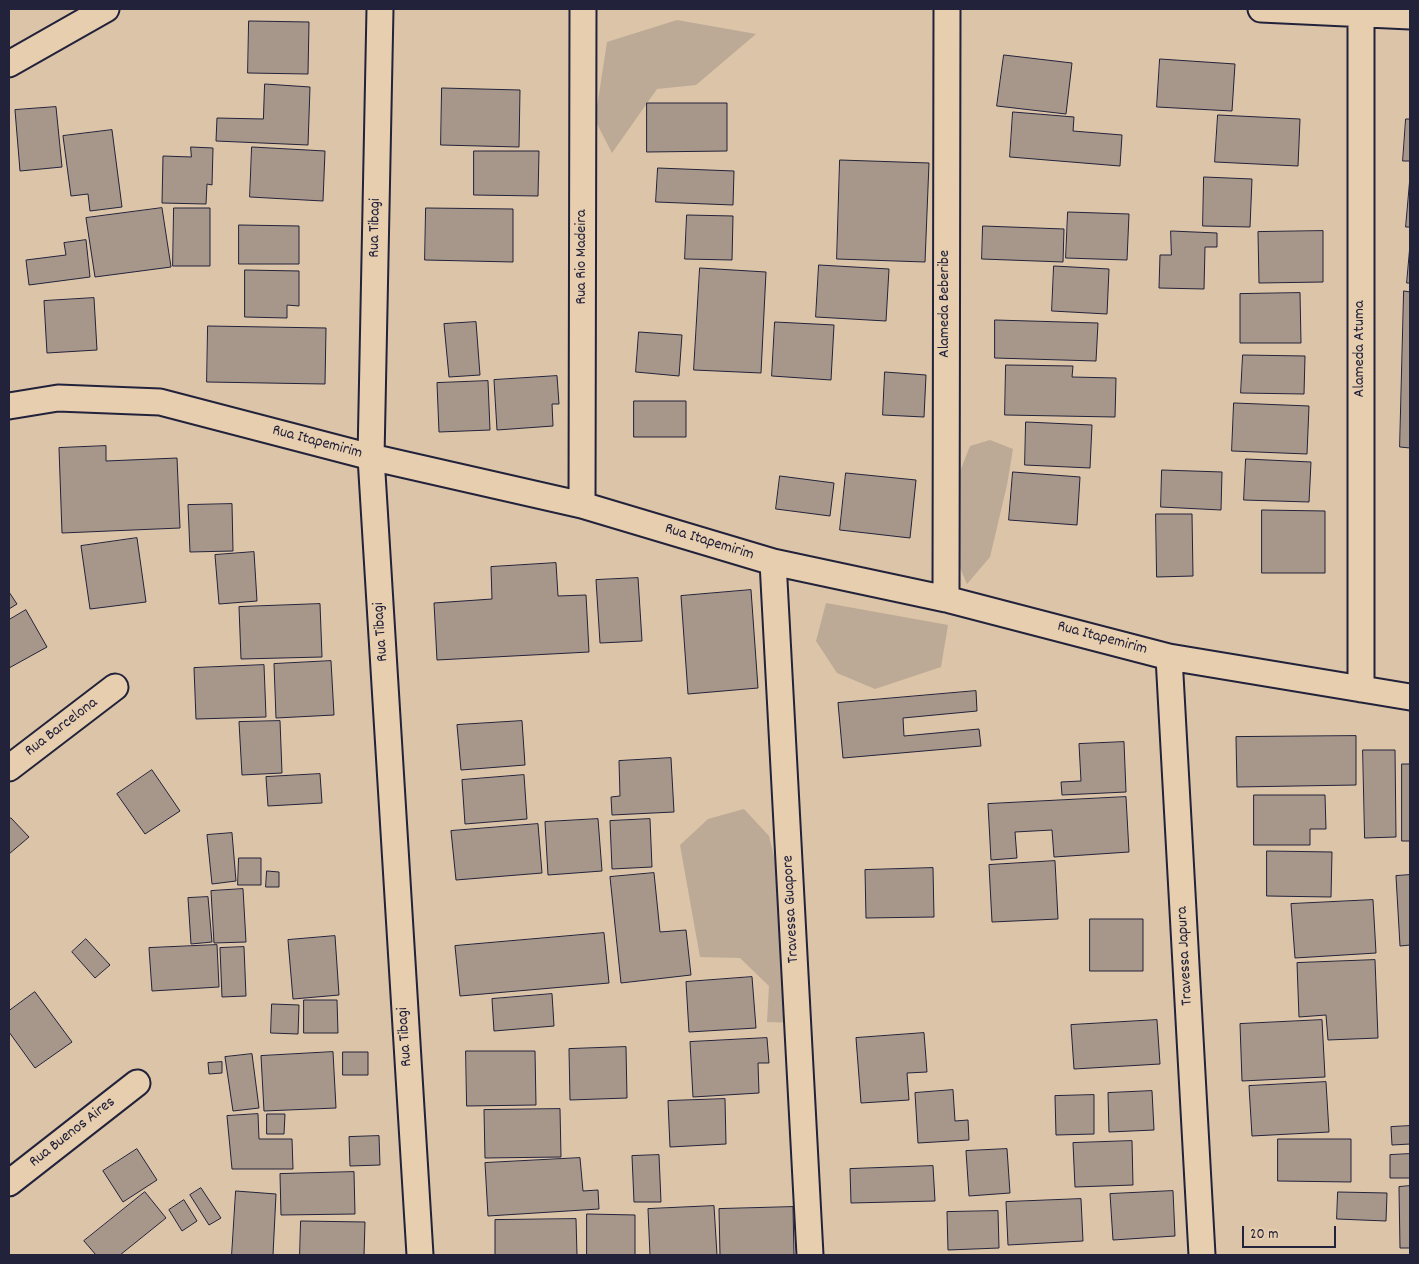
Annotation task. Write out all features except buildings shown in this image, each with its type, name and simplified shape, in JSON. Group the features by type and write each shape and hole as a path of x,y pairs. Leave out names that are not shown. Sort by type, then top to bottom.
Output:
{"street":[{"path":"9,64 106,9"},
{"name":"Rua Tibagi","path":"380,9 371,457 420,1255"},
{"name":"Rua Rio Madeira","path":"582,505 583,9"},
{"name":"Alameda Beberibe","path":"946,599 947,9"},
{"path":"1261,9 1361,11 1410,16"},
{"name":"Alameda Atuma","path":"1361,11 1361,689"},
{"name":"Rua Itapemirim","path":"9,406 58,398 160,402 371,457 582,505 773,562 946,599 1169,657 1410,697"},
{"name":"Travessa Guapore","path":"773,562 810,1255"},
{"name":"Travessa Japura","path":"1169,657 1202,1255"},
{"name":"Rua Barcelona","path":"9,768 115,687"},
{"name":"Rua Buenos Aires","path":"9,1183 136,1083"}],"shaded area":[{"path":"677,20 756,34 696,85 657,89 612,153 595,120 607,42"},
{"path":"990,440 1013,449 1007,485 990,557 967,584 955,556 959,474 970,446"},
{"path":"826,603 948,625 941,667 875,689 837,673 816,641"},
{"path":"744,809 769,836 806,986 802,1023 767,1022 769,986 740,958 700,957 680,845 708,819"}]}
